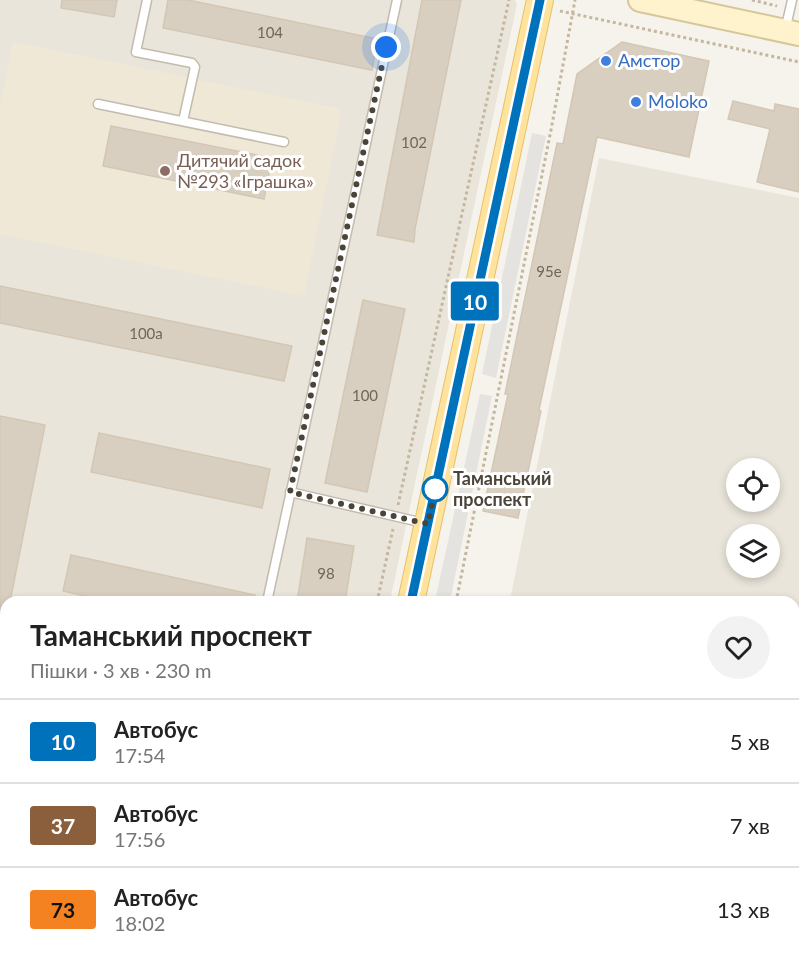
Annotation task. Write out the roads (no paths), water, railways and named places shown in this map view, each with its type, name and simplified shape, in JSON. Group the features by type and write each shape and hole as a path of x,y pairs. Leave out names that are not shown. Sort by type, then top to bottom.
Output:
{"main road":[{"path":"412,596 539,3"}],"street":[{"path":"640,0 696,6 792,33"}],"lane":[{"path":"147,0 136,52 192,63 195,67 183,122"},
{"path":"268,596 397,0"},
{"path":"792,0 792,33"},
{"path":"98,104 284,142"},
{"path":"290,492 428,524"}],"place":[{"name":"Амстор","path":"606,61"},
{"name":"Moloko","path":"636,102"},
{"name":"Дитячий садок №293 «Іграшка»","path":"165,171"},
{"name":"Таманський проспект","path":"435,489"}]}
